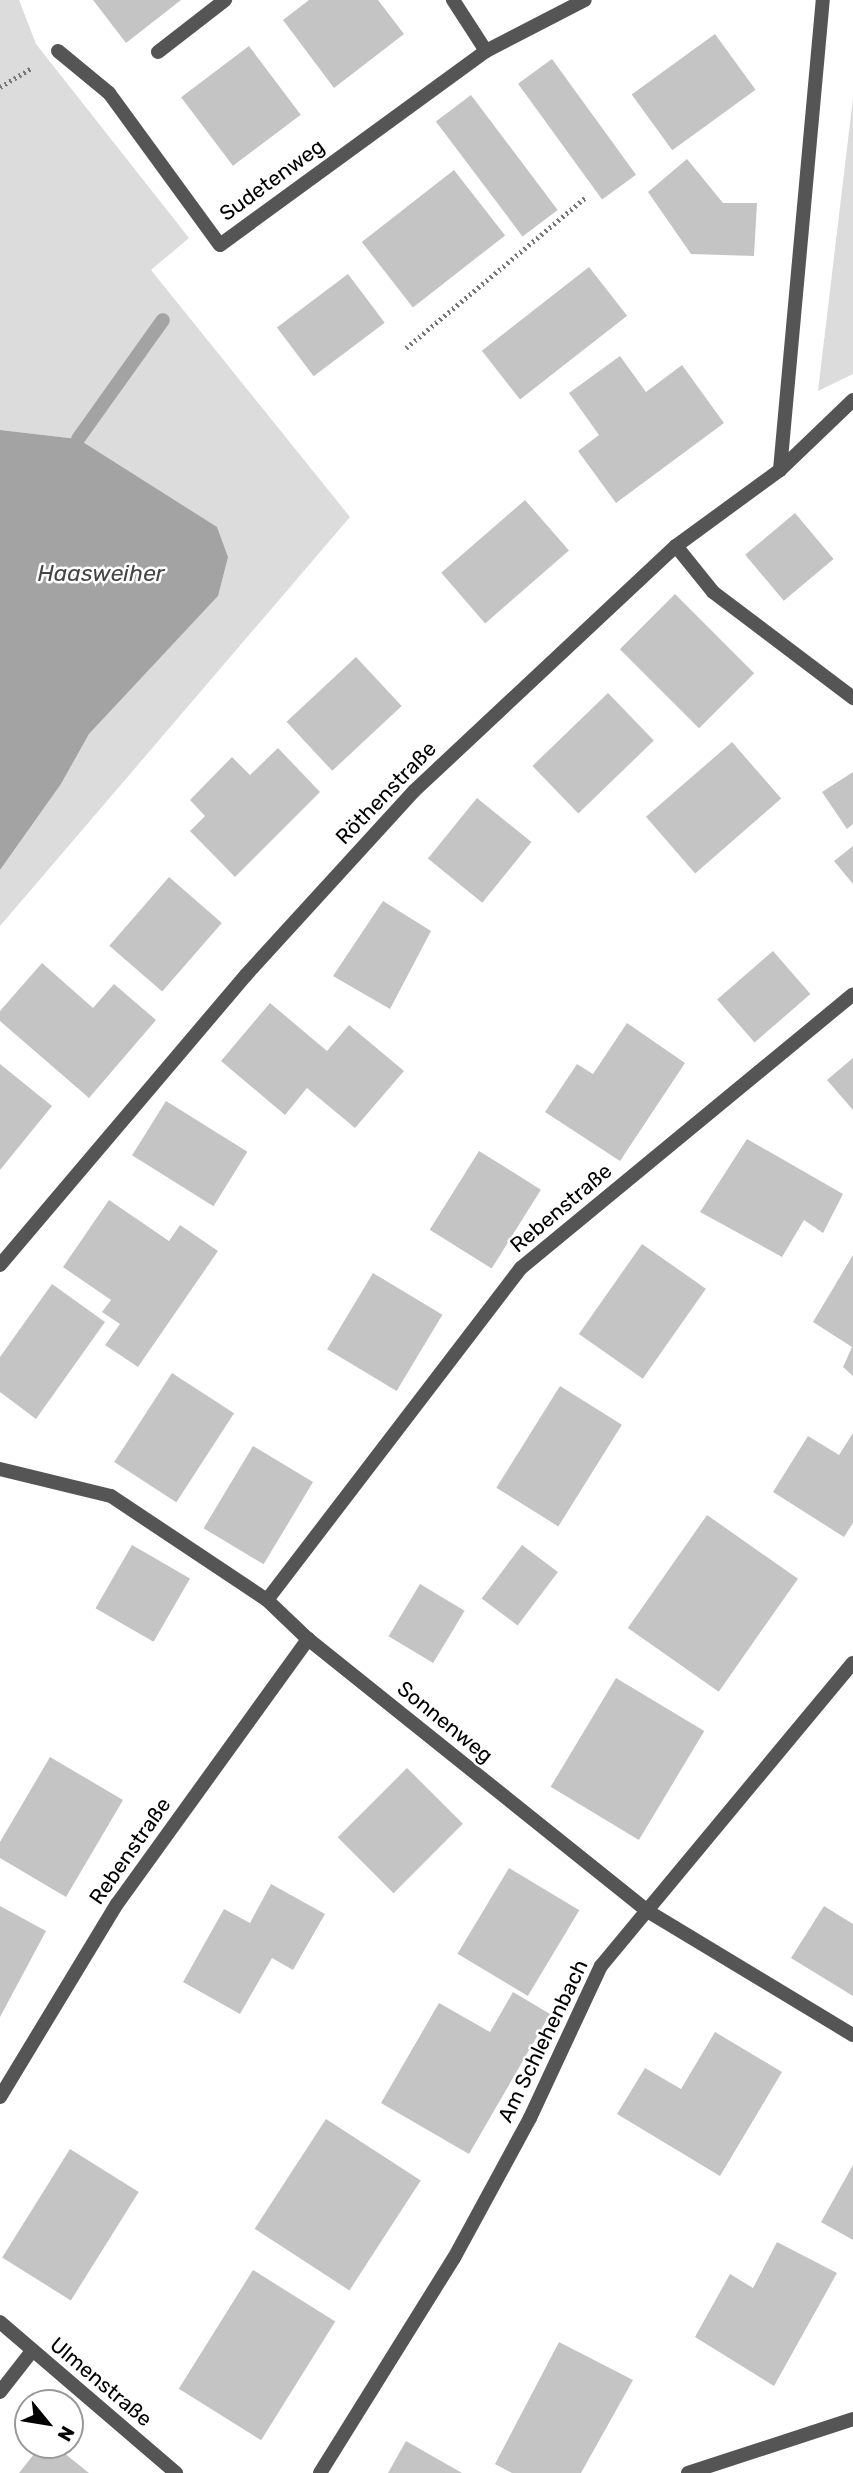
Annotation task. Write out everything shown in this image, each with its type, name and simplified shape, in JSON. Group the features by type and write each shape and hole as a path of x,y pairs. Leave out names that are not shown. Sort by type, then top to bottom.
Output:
{"street":[{"path":"158,52 225,0"},
{"path":"453,0 486,51"},
{"name":"Sudetenweg","path":"58,51 109,93 220,244 486,51 585,0"},
{"path":"780,470 823,0"},
{"name":"Röthenstraße","path":"0,1265 246,975 414,791 676,546 780,470 853,400"},
{"path":"676,546 713,592 853,698"},
{"name":"Rebenstraße","path":"267,1600 521,1268 853,995"},
{"name":"Sonnenweg","path":"0,1469 111,1496 267,1600 308,1639 649,1912 853,2035"},
{"name":"Rebenstraße","path":"0,2097 117,1904 308,1639"},
{"name":"Am Schlehenbach","path":"320,2473 454,2258 530,2118 601,1966 649,1912 853,1663"},
{"name":"Ulmenstraße","path":"0,2322 176,2473"},
{"path":"0,2392 32,2351"},
{"path":"688,2473 853,2419"}],"path":[{"path":"0,87 58,51"},
{"path":"406,348 586,197"}],"shaded area":[{"path":"0,0 19,0 36,44 189,238 151,270 350,517 0,926 0,870 61,784 89,734 218,596 78,439 0,430"},
{"path":"853,98 853,374 818,391"}],"water":[{"name":"Haasweiher","path":"0,430 78,439 217,527 228,557 218,596 89,734 61,784 0,870"}],"building":[{"path":"93,0 181,0 126,43"},
{"path":"309,0 378,0 404,34 334,88 283,20"},
{"path":"715,34 756,90 672,150 632,95"},
{"path":"249,46 301,115 233,166 181,97"},
{"path":"552,59 636,175 602,199 518,84"},
{"path":"471,95 558,210 523,236 436,121"},
{"path":"687,159 723,203 757,203 754,256 691,254 648,192"},
{"path":"454,170 505,235 413,307 362,242"},
{"path":"589,267 627,316 520,400 482,351"},
{"path":"348,274 385,323 314,376 277,328"},
{"path":"620,356 646,392 682,365 724,423 616,503 578,451 599,435 569,393"},
{"path":"525,500 569,551 485,623 441,573"},
{"path":"795,513 834,559 784,601 745,555"},
{"path":"675,594 754,673 699,728 620,649"},
{"path":"356,657 402,706 332,771 287,722"},
{"path":"608,693 654,740 578,813 532,766"},
{"path":"732,742 781,799 695,873 646,817"},
{"path":"278,748 320,792 235,877 190,831 205,816 190,800 232,757 250,775"},
{"path":"853,772 853,824 847,829 822,792"},
{"path":"477,798 531,842 482,903 428,859"},
{"path":"853,846 853,884 834,861"},
{"path":"169,877 222,923 162,992 109,946"},
{"path":"383,901 431,931 390,1009 333,976"},
{"path":"773,951 810,994 755,1043 717,1000"},
{"path":"42,963 93,1008 114,984 156,1020 89,1098 0,1021 0,1011"},
{"path":"270,1003 327,1051 349,1025 404,1071 355,1128 307,1088 285,1115 221,1061"},
{"path":"627,1023 685,1063 620,1161 545,1112 577,1064 593,1074"},
{"path":"853,1058 853,1110 827,1080"},
{"path":"0,1064 52,1106 0,1170"},
{"path":"166,1101 247,1152 213,1206 132,1155"},
{"path":"747,1139 843,1194 823,1233 804,1220 782,1257 700,1212"},
{"path":"479,1151 541,1190 492,1269 430,1230"},
{"path":"109,1200 169,1241 180,1225 218,1251 138,1367 105,1345 120,1324 102,1312 111,1300 63,1267"},
{"path":"642,1244 706,1289 643,1379 579,1334"},
{"path":"853,1255 853,1376 843,1367 852,1347 813,1322"},
{"path":"373,1273 442,1315 397,1391 327,1349"},
{"path":"52,1284 105,1322 36,1419 0,1392 0,1357"},
{"path":"172,1373 234,1413 176,1502 114,1462"},
{"path":"560,1386 622,1425 558,1526 496,1488"},
{"path":"853,1433 853,1523 844,1537 773,1492 808,1436 839,1455"},
{"path":"253,1446 313,1482 264,1564 204,1528"},
{"path":"707,1515 798,1579 719,1692 628,1628"},
{"path":"132,1545 190,1578 154,1642 96,1608"},
{"path":"522,1545 558,1572 518,1626 482,1599"},
{"path":"420,1584 465,1611 433,1663 389,1636"},
{"path":"616,1678 704,1731 639,1840 551,1787"},
{"path":"50,1757 123,1800 66,1897 0,1858 0,1842"},
{"path":"407,1768 463,1824 394,1893 338,1837"},
{"path":"509,1868 579,1910 528,1996 457,1954"},
{"path":"271,1884 325,1914 293,1970 272,1958 240,2014 183,1982 224,1909 250,1923"},
{"path":"0,1906 46,1931 0,2017"},
{"path":"824,1906 853,1924 853,1996 791,1958"},
{"path":"513,1992 550,2014 469,2154 381,2103 439,2003 490,2032"},
{"path":"715,2032 782,2072 720,2176 617,2114 645,2068 681,2089"},
{"path":"326,2119 421,2181 349,2290 255,2229"},
{"path":"70,2149 139,2192 71,2300 2,2258"},
{"path":"853,2165 853,2240 821,2222"},
{"path":"777,2242 837,2273 774,2386 695,2337 730,2274 753,2288"},
{"path":"253,2270 335,2321 261,2440 179,2389"},
{"path":"559,2342 633,2380 581,2473 512,2473 495,2464"},
{"path":"406,2441 462,2473 388,2473"},
{"path":"30,2459 72,2459 89,2473 19,2473"}],"waterway":[{"path":"78,439 163,320"}]}
